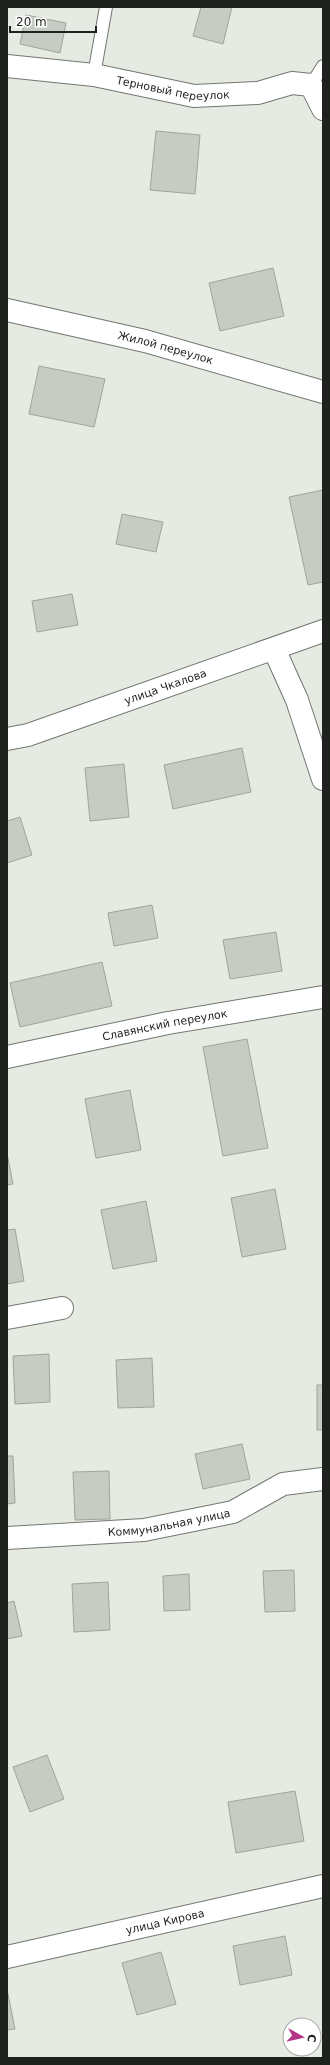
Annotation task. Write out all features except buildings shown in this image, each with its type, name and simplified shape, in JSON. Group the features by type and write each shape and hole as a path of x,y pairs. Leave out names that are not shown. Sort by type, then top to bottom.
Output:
{"street":[{"name":"Терновый переулок","path":"7,66 94,75 194,96 258,93 292,83 311,85"},
{"path":"311,85 323,109"},
{"name":"Жилой переулок","path":"7,310 145,341 323,392"},
{"name":"улица Чкалова","path":"7,739 28,735 323,631"},
{"path":"274,649 297,700 323,779"},
{"name":"Славянский переулок","path":"7,1057 168,1023 323,997"},
{"path":"7,1318 62,1308"},
{"name":"Коммунальная улица","path":"7,1538 144,1530 233,1512 283,1484 323,1479"},
{"name":"улица Кирова","path":"7,1957 323,1886"}],"lane":[{"path":"94,75 106,7"},
{"path":"311,85 323,66"}]}
